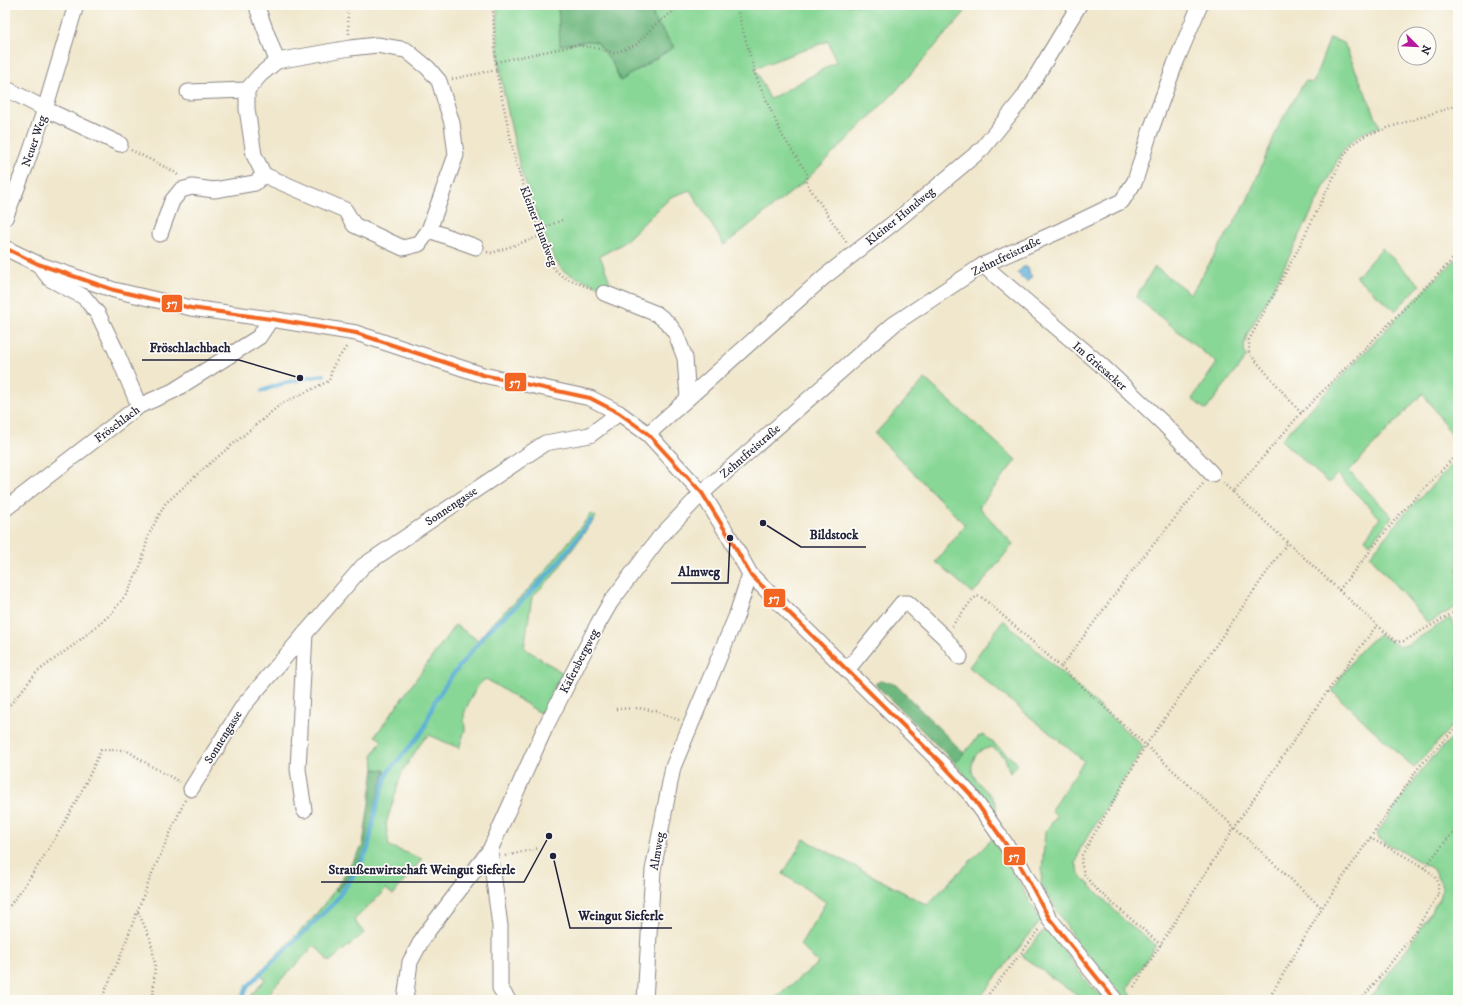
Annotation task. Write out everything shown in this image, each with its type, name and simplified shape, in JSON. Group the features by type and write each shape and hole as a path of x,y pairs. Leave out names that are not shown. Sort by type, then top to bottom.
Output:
{"street":[{"name":"Neuer Weg","path":"5,218 26,166 45,109 76,5"},
{"path":"258,5 258,10 277,61"},
{"name":"Kleiner Hundweg","path":"648,434 824,277 896,221 982,149 1023,98 1079,5"},
{"name":"Zehntfreistraße","path":"702,493 894,324 983,265 1062,230 1122,201 1135,181 1149,135 1175,64 1200,5"},
{"path":"377,45 406,50 428,68 439,81 452,123 456,155 429,230 419,244 403,248 354,225 345,210 264,175 254,155 247,109 247,90 260,74 277,61 350,48 377,45"},
{"path":"5,88 45,109"},
{"path":"188,92 247,90"},
{"name":"Neuer Weg","path":"45,109 120,144"},
{"path":"160,234 172,201 181,190 192,187 214,190 255,183 264,175"},
{"path":"429,230 476,247"},
{"path":"5,248 38,264 114,290 191,308 356,332 483,375 590,398 619,413 648,434 702,493 750,574 946,768 971,795 1019,863 1049,918 1115,1000"},
{"path":"38,264 50,279 84,297 98,314 116,350 139,406"},
{"name":"Im Griesacker","path":"983,265 1100,364 1164,424 1212,474"},
{"path":"604,293 657,314 668,323 676,334 685,358 688,398"},
{"name":"Fröschlach","path":"5,509 139,406 173,391 259,337 271,319"},
{"name":"Sonnengasse","path":"191,789 243,706 362,566 545,443 590,435 619,413"},
{"name":"Käfersbergweg","path":"405,1000 410,962 424,936 490,850 546,728 607,608 659,538 702,493"},
{"name":"Almweg","path":"645,1000 653,870 673,766 736,617 750,574"},
{"path":"847,670 902,603 908,604 944,637 960,657"},
{"path":"304,810 298,769 305,633"},
{"path":"490,850 500,926 500,988 508,1000"}],"path":[{"path":"347,5 350,48"},
{"path":"489,5 493,10"},
{"name":"Kleiner Hundweg","path":"492,5 496,70 516,164 541,236 554,269 563,277 604,293"},
{"path":"496,62 577,45 614,53 636,45 655,25 678,8 688,5"},
{"path":"736,5 756,77 782,135 807,172 807,184 854,254"},
{"path":"439,81 496,70"},
{"path":"1301,413 1249,353 1249,340 1294,257 1345,154 1353,144 1359,138 1369,134 1458,106"},
{"path":"120,144 173,171 192,187"},
{"path":"539,230 562,220 561,218"},
{"path":"476,247 492,253 541,236"},
{"path":"1233,492 1301,413 1458,254"},
{"path":"5,712 37,672 75,644 111,614 128,592 141,564 149,534 165,504 202,470 281,404 329,381 333,366 356,332"},
{"path":"1339,590 1399,515 1458,453"},
{"path":"1061,667 1135,567 1212,474 1397,642 1404,641 1458,610"},
{"path":"1161,945 1094,887 1084,874 1080,862 1082,855 1146,745 1288,542"},
{"path":"944,637 972,600 977,596 983,598 1235,826 1322,908"},
{"path":"1134,987 1235,826 1328,692 1377,625"},
{"path":"616,709 639,708 656,711 691,724"},
{"path":"1268,1000 1322,908 1419,767 1458,725"},
{"path":"5,912 54,841 101,750 126,750 191,789 180,809 150,878 120,957 101,1000"},
{"path":"1424,868 1458,826"},
{"path":"1361,1000 1409,940 1438,895 1437,880 1424,868 1370,838"},
{"path":"490,850 506,857 539,848"},
{"path":"137,912 150,938 155,963 152,1000"},
{"path":"984,1000 1049,918"}],"green space":[{"path":"497,5 558,5 560,45 587,41 597,42 612,62 620,81 674,47 655,20 650,5 959,5 965,12 894,93 804,182 724,245 690,190 671,197 622,244 600,256 614,292 563,271 555,260 546,240 520,168 502,84 498,51","holes":["828,41 836,62 770,99 755,68"]},
{"path":"558,5 650,5 655,20 674,47 620,81 612,62 597,42 587,41 560,45"},
{"path":"1330,38 1344,43 1380,127 1367,131 1358,136 1341,153 1272,291 1247,334 1244,346 1245,354 1247,356 1206,410 1192,399 1217,363 1136,297 1155,267 1191,294 1247,201 1279,125 1305,81 1313,83"},
{"path":"1382,248 1420,285 1395,311 1355,276 1360,273"},
{"path":"1458,257 1458,444 1423,393 1349,471 1392,517 1370,544 1365,539 1380,518 1337,474 1329,483 1281,440 1414,300"},
{"path":"925,379 1016,460 979,507 1013,544 978,588 972,593 936,562 965,525 875,434"},
{"path":"1458,459 1458,606 1428,623 1370,556 1405,513"},
{"path":"591,514 596,517 552,577 532,597 524,648 563,673 542,714 486,679 480,683 471,697 464,714 465,730 459,748 429,735 423,740 402,772 386,824 389,846 422,859 393,895 386,889 354,920 364,933 329,962 315,945 273,988 265,1000 248,1000 265,979 259,972 313,918 335,890 338,891 353,872 367,848 375,807 385,771 374,769 373,754 382,740 375,736 455,625 478,640 496,619 522,596 542,575"},
{"path":"1450,618 1458,631 1458,719 1414,768 1332,691 1353,660 1373,639 1380,635 1400,647 1409,644"},
{"path":"1003,620 1144,747 1080,849 1076,863 1079,874 1125,921 1156,945 1127,989 1135,1000 1127,1000 1078,945 1041,885 1045,832 1057,816 1051,810 1084,761 969,667"},
{"path":"882,680 896,685 964,753 955,763 875,684"},
{"path":"1458,731 1458,1000 1368,1000 1402,956 1438,901 1442,889 1441,883 1433,869 1379,839 1377,833 1423,768"},
{"path":"984,735 1018,764 1010,773 1005,758 992,747 979,752 975,756 972,767 973,774 977,781 993,799 996,805 996,813 955,763 978,737"},
{"path":"374,769 385,770 375,807 367,848 353,872 338,891 335,890 363,845"},
{"path":"993,838 1041,920 978,1000 773,1000 818,963 800,945 826,902 783,874 804,839 927,905"},
{"path":"1043,931 1052,933 1086,981 1106,1000 1083,1000 1022,956"}],"water":[{"path":"1023,267 1027,267 1032,276 1027,282 1017,273"}],"waterway":[{"path":"262,391 277,385 324,375"},
{"path":"241,1000 248,986 333,904 357,871 368,849 376,808 388,772 423,731 435,701 450,678 488,631 522,601 555,567 591,520"}],"transit line":[{"name":"57","path":"5,248 38,264 114,290 191,308 356,333 483,375 590,398 619,413 648,434 702,493 750,574 943,765 971,795 1019,863 1049,918 1115,1000"}],"place":[{"name":"Fröschlachbach","path":"300,378"},
{"name":"Bildstock","path":"763,523"},
{"name":"Almweg","path":"730,538"},
{"name":"Straußenwirtschaft Weingut Sieferle","path":"549,836"},
{"name":"Weingut Sieferle","path":"553,856"}]}
